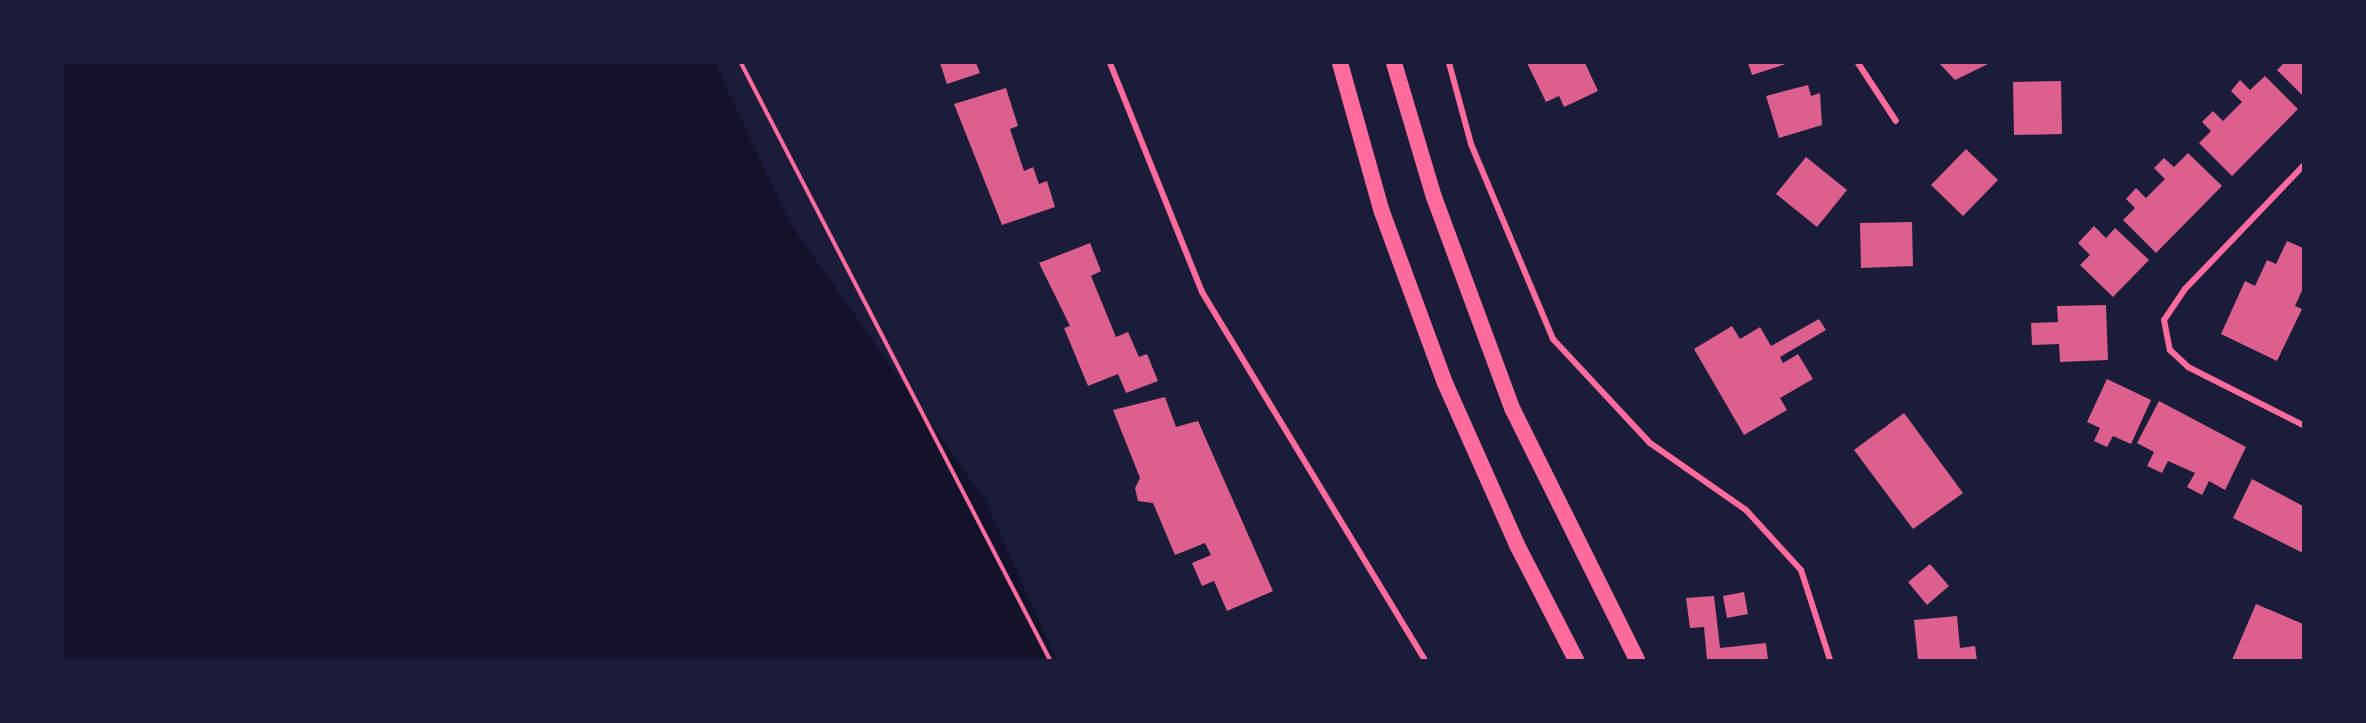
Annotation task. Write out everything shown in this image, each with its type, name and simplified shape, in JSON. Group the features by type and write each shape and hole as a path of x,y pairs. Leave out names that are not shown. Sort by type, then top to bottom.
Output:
{"highway":[{"path":"1340,63 1382,212 1445,382 1517,545 1576,660"},
{"path":"1394,63 1434,197 1512,410 1637,660"}],"street":[{"path":"1110,63 1202,291 1425,660"},
{"path":"1449,63 1471,144 1553,339 1650,443 1746,510 1801,570 1830,660"},
{"path":"1858,63 1896,122"},
{"path":"2303,166 2185,289 2164,320 2170,350 2188,367 2303,425"}],"path":[{"path":"741,63 1050,660"}],"shaded area":[{"path":"63,63 715,63 790,223 985,500 1057,660 63,660"}],"building":[{"path":"940,63 976,63 980,73 947,84"},
{"path":"1527,63 1585,63 1598,91 1564,107 1559,96 1546,102"},
{"path":"1748,63 1789,63 1752,75"},
{"path":"1939,63 1990,63 1955,80"},
{"path":"2284,63 2303,63 2303,96 2277,70"},
{"path":"2265,76 2298,109 2232,176 2199,143 2211,131 2202,122 2213,111 2223,121 2242,102 2231,91 2240,80 2250,90"},
{"path":"2061,81 2062,134 2014,135 2013,82"},
{"path":"1808,85 1811,96 1820,93 1822,125 1779,138 1766,96"},
{"path":"1006,88 1018,126 1010,129 1024,171 1033,167 1039,184 1047,181 1055,207 1002,225 954,104"},
{"path":"1966,149 1998,180 1963,216 1931,185"},
{"path":"2188,153 2222,186 2156,253 2123,220 2135,208 2126,199 2136,188 2146,198 2165,179 2154,168 2164,158 2174,167"},
{"path":"1806,157 1847,190 1817,227 1776,194"},
{"path":"1912,222 1913,266 1861,268 1860,223"},
{"path":"2094,226 2106,238 2115,228 2149,260 2113,297 2080,265 2090,255 2078,243"},
{"path":"2287,241 2303,248 2303,288 2295,306 2302,309 2277,361 2221,334 2245,281 2255,286 2267,260 2276,264"},
{"path":"1090,243 1101,271 1091,276 1116,337 1128,332 1139,357 1147,354 1158,381 1126,393 1118,374 1088,386 1064,328 1070,326 1039,263"},
{"path":"2106,305 2108,360 2060,362 2059,344 2032,345 2031,323 2058,322 2057,306"},
{"path":"1819,319 1826,330 1780,357 1783,363 1798,354 1813,379 1780,398 1787,410 1744,435 1694,349 1732,326 1740,339 1760,327 1771,346"},
{"path":"2107,379 2151,400 2131,444 2113,436 2107,447 2094,441 2100,428 2087,422"},
{"path":"1165,397 1176,427 1198,421 1273,591 1227,611 1214,581 1202,586 1192,563 1211,555 1205,543 1175,555 1153,503 1138,501 1135,488 1140,478 1113,410"},
{"path":"2159,401 2246,447 2225,490 2209,481 2202,495 2187,487 2195,473 2168,461 2162,473 2147,466 2154,452 2137,443"},
{"path":"1904,413 1963,493 1913,529 1854,450"},
{"path":"2252,479 2303,506 2303,553 2233,518"},
{"path":"1930,564 1949,586 1927,605 1908,582"},
{"path":"1744,592 1748,614 1727,618 1723,596"},
{"path":"1714,596 1720,648 1766,643 1768,660 1707,660 1704,627 1690,628 1686,598"},
{"path":"2256,604 2303,624 2303,660 2232,660"},
{"path":"1957,616 1960,648 1975,646 1977,660 1918,660 1914,620"}]}
